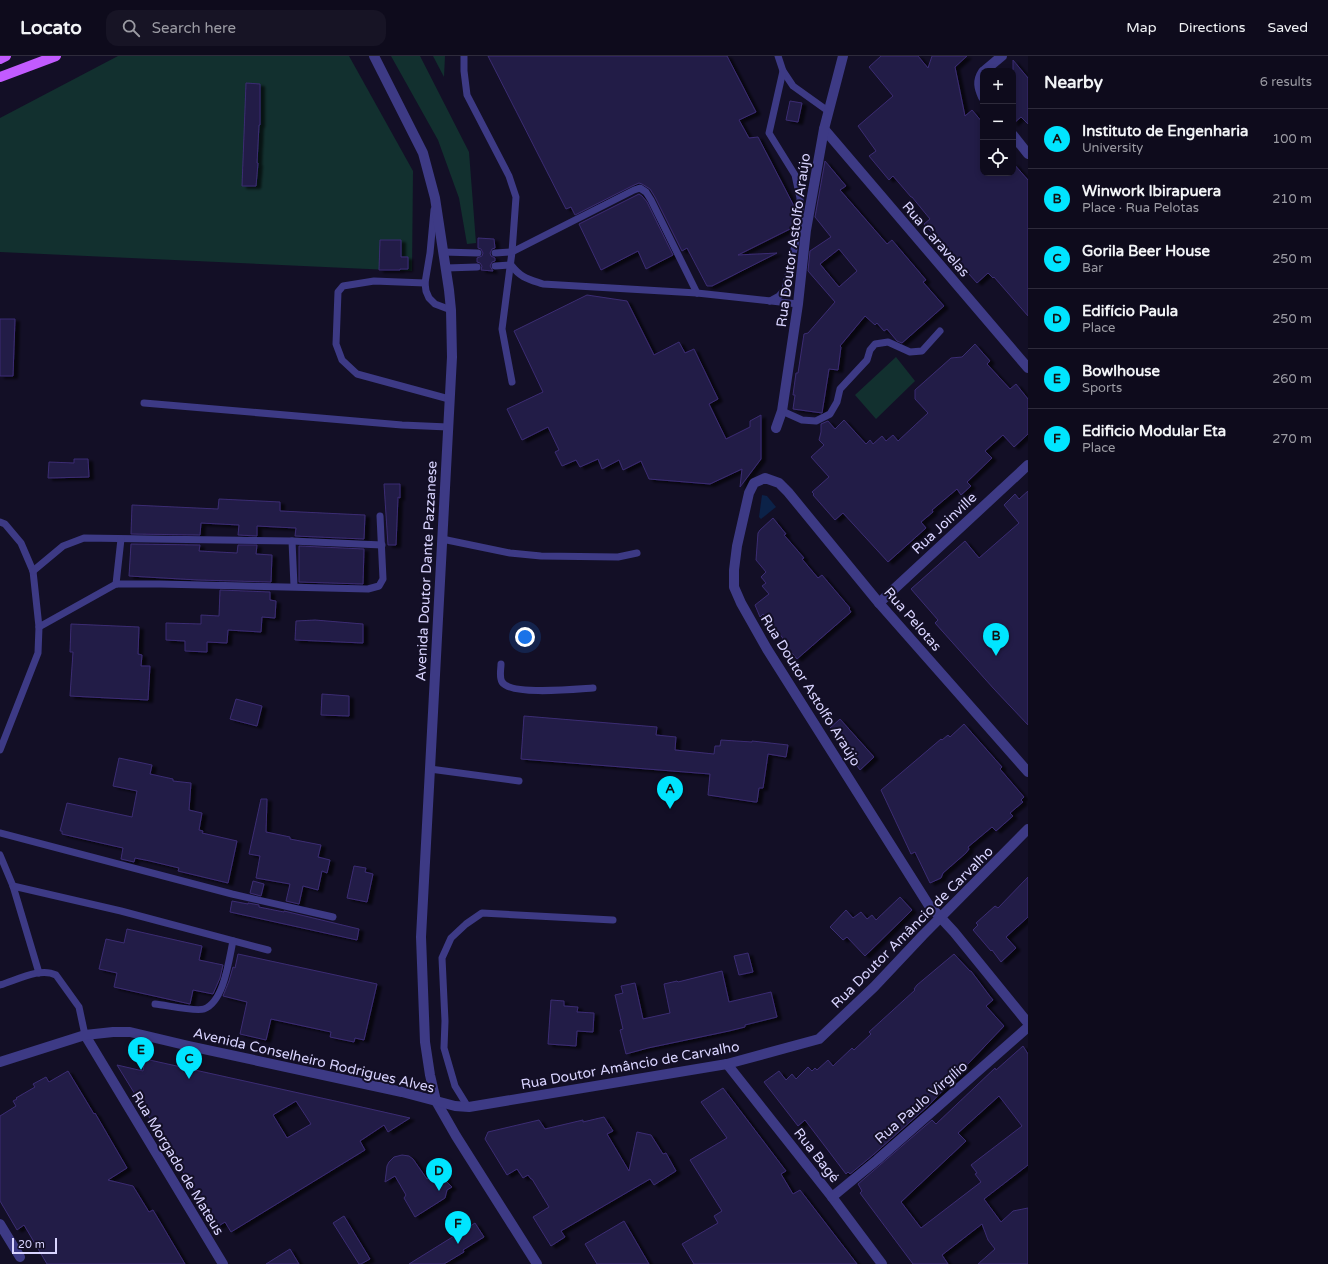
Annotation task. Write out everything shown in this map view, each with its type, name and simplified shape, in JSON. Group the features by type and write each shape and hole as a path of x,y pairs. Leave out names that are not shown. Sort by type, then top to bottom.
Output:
{"main road":[{"path":"0,59 6,56"},
{"path":"0,77 56,56"}],"street":[{"name":"Avenida Doutor Dante Pazzanese","path":"374,56 423,153 435,198 451,310 452,357 421,937 425,1042 436,1101"},
{"name":"Rua Doutor Astolfo Araújo","path":"776,428 782,411 798,304 806,230 824,129 843,56"},
{"path":"988,68 1002,56"},
{"path":"980,77 980,90"},
{"name":"Rua Caravelas","path":"824,129 1028,368"},
{"path":"1016,139 1028,154"},
{"name":"Rua Joinville","path":"879,602 1028,465"},
{"name":"Rua Doutor Astolfo Araújo","path":"779,483 770,478 765,478 754,484 749,493 737,546 734,570 734,587 741,604 767,649 928,904 1026,1016"},
{"name":"Rua Pelotas","path":"779,483 879,602 1028,772"},
{"name":"Rua Doutor Amâncio de Carvalho","path":"436,1101 455,1106 468,1107 727,1064 819,1039 874,988 1028,829"},
{"name":"Rua Paulo Virgílio","path":"832,1197 877,1160 1028,1027"},
{"name":"Avenida Conselheiro Rodrigues Alves","path":"0,1062 85,1035 130,1032 395,1090 436,1101 456,1136 537,1264"},
{"name":"Rua Morgado de Mateus","path":"85,1035 223,1264"},
{"name":"Rua Bagé","path":"727,1064 832,1197 882,1264"},
{"path":"0,1224 20,1257"}],"lane":[{"path":"464,56 467,95 509,176 516,197 511,265 502,329 512,382"},
{"path":"778,56 783,71 793,86 828,111"},
{"path":"770,301 780,296 785,289 800,223 800,198 795,175 769,133 783,71"},
{"path":"495,253 512,252 640,188 646,192 651,200 697,293"},
{"path":"435,198 430,253 425,283 426,291 429,298 435,304 451,310"},
{"path":"443,252 478,253"},
{"path":"495,266 511,265"},
{"path":"511,265 517,273 524,278 543,284 697,293 798,304"},
{"path":"446,268 477,267"},
{"path":"425,283 374,280 343,286 338,292 336,344 342,360 357,374 449,398"},
{"path":"782,411 802,420 816,421 830,414 837,402 840,389 867,360 870,350 875,344 888,342 910,352 922,351 940,331"},
{"path":"144,403 402,425 448,427"},
{"path":"39,627 116,584 294,586 368,589 379,586 383,579 380,516"},
{"path":"0,522 5,524 21,542 33,571 39,627 38,653 0,750"},
{"path":"33,571 63,546 84,538 292,541 382,545"},
{"path":"116,584 122,539"},
{"path":"442,539 510,553 541,556 618,557 637,553"},
{"path":"292,541 294,586"},
{"path":"501,664 500,678 505,685 512,688 535,691 563,691 593,688"},
{"path":"430,769 519,781"},
{"path":"0,833 232,894 333,917"},
{"path":"0,855 13,886 38,973"},
{"path":"13,886 120,911 268,950"},
{"path":"468,1107 455,1086 444,1048 445,1021 442,958 451,938 466,924 482,913 613,920"},
{"path":"155,1004 202,1009 212,1005 226,975 233,940"},
{"path":"0,985 38,973 51,973 56,975 80,1008 85,1035"}],"green space":[{"path":"118,56 349,56 413,171 412,271 0,252 0,118"},
{"path":"391,56 420,56 469,152 476,243 467,244 459,198 438,140"},
{"path":"433,56 445,56 444,77"},
{"path":"896,357 915,381 876,419 855,395"}],"water":[{"path":"762,495 767,496 776,507 761,519 759,517"}],"building":[{"path":"488,56 727,56 756,112 739,120 749,138 758,137 795,208 794,227 738,255 777,253 712,286 707,286 687,248 682,251 650,189 642,184 639,183 632,186 575,215 571,207 566,209"},
{"path":"881,56 918,56 928,68 932,56 967,56 955,67 965,116 972,110 980,119 980,176 1016,176 1016,166 1028,180 1028,316 994,277 993,278 988,273 977,283 924,224 930,219 912,197 893,176 889,180 869,156 876,151 858,126 893,96 869,67"},
{"path":"1013,60 1028,78 1028,124 1021,117 1016,121 1016,68 1013,68"},
{"path":"246,83 260,84 260,125 256,186 242,186"},
{"path":"790,101 802,103 798,122 786,120"},
{"path":"825,161 846,186 840,190 887,244 892,240 926,280 923,282 944,306 902,343 897,341 887,329 884,331 877,323 875,325 865,316 840,346 838,370 829,369 822,413 793,409 796,373 798,373 804,334 808,333 835,302 808,271 810,251 831,237 815,217","holes":["839,249 857,271 839,287 820,264"]},
{"path":"639,194 647,202 673,255 646,269 638,251 601,270 579,224"},
{"path":"478,238 494,239 495,248 492,249 490,253 491,256 495,258 495,261 492,262 490,266 493,271 481,270 482,266 477,262 477,258 482,256 483,253 481,249 478,248"},
{"path":"380,240 401,240 401,257 408,257 408,269 379,270"},
{"path":"587,295 627,301 654,355 679,342 685,353 694,349 718,399 709,404 726,439 750,427 750,421 761,415 761,459 740,487 742,469 710,484 649,479 641,461 623,470 619,460 602,469 598,459 580,467 576,460 562,466 555,452 559,450 548,427 522,440 507,409 543,392 514,331"},
{"path":"0,319 15,319 13,376 0,376"},
{"path":"975,344 990,361 987,364 1010,389 1016,384 1028,399 1028,434 1014,447 1003,435 985,451 992,458 967,482 971,486 961,495 957,489 932,510 933,512 921,522 926,528 888,562 843,513 835,520 813,495 814,494 812,492 829,477 811,457 824,445 819,440 821,424 828,421 835,429 844,420 866,444 870,440 873,444 882,436 886,441 893,435 898,441 928,413 915,399 915,390 951,358 962,357"},
{"path":"74,459 88,459 89,477 48,478 49,462 74,463"},
{"path":"384,484 400,484 396,545 388,545"},
{"path":"1028,491 1028,725 935,623 938,620 911,589 965,541 979,558 1019,523 1004,505 1015,494 1019,499"},
{"path":"219,499 280,502 280,511 365,515 364,539 295,536 296,528 257,526 257,536 238,535 239,525 201,523 200,535 131,534 132,505 218,509"},
{"path":"773,518 786,534 784,535 804,558 802,559 818,578 822,575 850,608 849,609 851,612 797,659 788,648 782,637 763,614 760,617 755,605 769,594 762,586 766,583 761,577 766,572 756,560 758,533"},
{"path":"131,544 200,545 199,551 237,553 238,545 257,545 256,554 272,555 271,582 129,576"},
{"path":"299,546 364,549 363,584 299,582"},
{"path":"220,590 270,592 270,600 276,601 275,618 262,617 261,632 228,630 227,643 207,642 207,652 185,651 185,641 166,640 166,623 201,624 201,615 219,616"},
{"path":"315,620 363,624 363,643 295,640 296,621"},
{"path":"71,624 139,627 138,654 142,655 141,666 150,666 148,700 70,696 73,652 70,652"},
{"path":"322,694 349,696 349,716 321,715"},
{"path":"236,699 262,706 257,726 230,719"},
{"path":"524,716 657,727 656,735 676,737 675,750 714,754 715,746 720,746 721,740 752,741 788,745 786,757 768,754 763,788 759,788 757,802 755,802 708,795 710,774 521,759"},
{"path":"840,719 874,757 860,770 830,728"},
{"path":"964,724 1002,767 1000,769 1024,797 1021,800 1023,802 1010,813 1013,816 996,831 992,827 968,847 969,849 966,853 943,873 941,878 930,883 915,852 911,854 881,790 941,739 942,740 948,735 950,737"},
{"path":"119,758 152,765 150,774 173,779 173,781 191,783 189,810 202,813 199,830 203,831 202,833 237,841 228,883 178,871 179,868 150,861 135,858 134,862 121,859 123,848 62,834 62,831 60,831 67,803 132,817 137,791 113,786"},
{"path":"261,799 267,799 266,832 290,837 290,839 321,845 318,857 330,860 327,873 322,871 318,890 303,886 299,904 286,901 290,884 256,878 260,856 249,854"},
{"path":"354,866 366,868 365,872 373,874 367,902 347,898"},
{"path":"1028,877 1028,917 1006,937 1016,948 1001,962 973,930 978,925 976,923 995,906 998,908"},
{"path":"253,881 264,884 261,896 250,893"},
{"path":"900,897 912,910 865,956 847,937 843,940 830,927 846,910 853,918 861,912 867,919 872,915 876,920"},
{"path":"232,901 259,905 259,907 284,911 359,929 357,940 230,912"},
{"path":"127,929 202,946 199,960 223,965 220,978 213,994 193,990 190,1004 114,987 117,973 99,969 106,939 124,943"},
{"path":"748,953 753,972 739,975 734,956"},
{"path":"238,954 377,984 364,1040 355,1038 354,1042 330,1037 331,1032 271,1019 266,1040 240,1034 247,1002 223,996 233,967 235,968"},
{"path":"954,954 971,971 993,1000 986,1006 1004,1026 929,1105 873,1155 850,1174 848,1172 846,1174 805,1120 798,1126 764,1082 779,1071 786,1080 792,1074 796,1079 808,1067 812,1071 815,1068 817,1070 828,1060 833,1066 852,1048 854,1050 871,1034 869,1032 915,990 914,989 917,985"},
{"path":"722,971 729,1002 771,992 777,1017 745,1025 745,1027 729,1031 626,1054 620,1030 623,1029 615,995 623,993 621,986 635,983 643,1019 670,1013 664,984"},
{"path":"551,1000 564,1001 564,1006 578,1007 577,1012 594,1013 593,1032 577,1031 576,1046 548,1044"},
{"path":"1023,1046 1028,1054 1028,1165 984,1199 1001,1222 1013,1211 1028,1208 1028,1264 978,1264 995,1249 988,1240 982,1224 942,1255 948,1264 913,1264 860,1193 862,1191 858,1184 932,1120 936,1124 995,1068 996,1070","holes":["999,1096 1022,1126 971,1165 981,1182 921,1228 901,1202 966,1141 958,1133"]},
{"path":"145,1059 410,1118 388,1132 384,1125 360,1141 365,1150 231,1232 225,1222 217,1227 117,1065 143,1071","holes":["296,1101 311,1124 287,1138 273,1115"]},
{"path":"68,1071 94,1114 95,1113 127,1168 108,1180 133,1186 149,1212 153,1210 185,1264 47,1264 24,1225 17,1230 0,1201 0,1116 16,1106 13,1101 35,1087 33,1084 46,1077 49,1082"},
{"path":"723,1088 786,1171 781,1174 793,1194 800,1190 857,1264 694,1264 682,1244 718,1223 714,1216 722,1211 690,1160 727,1138 701,1102"},
{"path":"604,1117 613,1131 607,1134 629,1171 637,1132 651,1135 663,1154 666,1153 676,1171 654,1185 650,1179 561,1231 565,1237 551,1246 533,1217 549,1207 532,1179 528,1175 523,1178 517,1169 507,1175 485,1139 488,1132 539,1120 545,1129 583,1120 583,1122"},
{"path":"402,1155 409,1156 413,1159 427,1179 441,1170 446,1178 446,1181 452,1187 447,1190 445,1198 415,1217 404,1198 406,1195 395,1176 385,1182 389,1162 394,1157"},
{"path":"344,1216 370,1259 361,1264 359,1264 333,1223"},
{"path":"624,1221 649,1264 597,1264 585,1244"},
{"path":"475,1223 484,1237 463,1250 464,1252 444,1264 409,1264"},
{"path":"290,1249 299,1264 266,1264"}],"place":[{"name":"Winwork Ibirapuera","path":"996,656"},
{"name":"Instituto de Engenharia","path":"670,809"},
{"name":"Bowlhouse","path":"141,1070"},
{"name":"Gorila Beer House","path":"189,1079"},
{"name":"Edifício Paula","path":"439,1191"},
{"name":"Edificio Modular Eta","path":"458,1244"}]}
